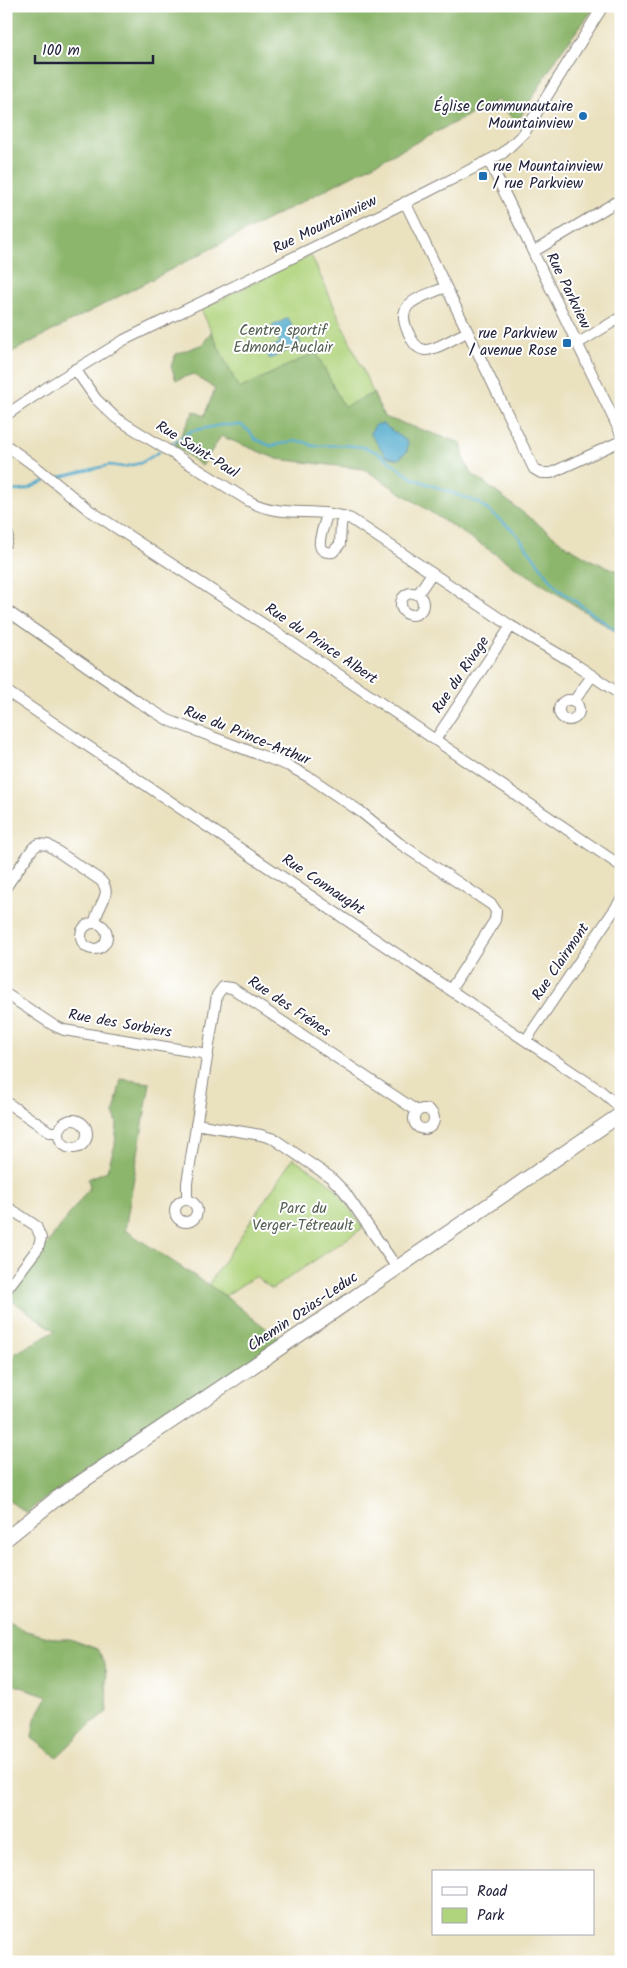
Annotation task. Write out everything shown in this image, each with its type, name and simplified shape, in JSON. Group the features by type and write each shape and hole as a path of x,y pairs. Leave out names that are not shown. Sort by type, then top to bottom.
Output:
{"street":[{"name":"Rue Mountainview","path":"6,415 75,369 124,340 489,161 507,150 524,133 604,6"},
{"name":"Rue Parkview","path":"489,161 621,434"},
{"path":"533,252 621,199"},
{"path":"405,202 530,463 536,470 543,474 551,473 621,441"},
{"path":"446,287 411,303 405,308 403,319 410,336 417,347 427,350 467,332"},
{"path":"577,344 621,317"},
{"name":"Rue Saint-Paul","path":"75,369 96,399 116,418 249,501 273,510 344,516 368,529 512,626 621,695"},
{"name":"Rue du Prince Albert","path":"6,445 89,510 288,640 621,866"},
{"path":"326,513 326,522 319,542 321,548 326,552 333,552 339,546 344,516"},
{"path":"6,543 7,530"},
{"path":"418,594 432,573"},
{"name":"Rue du Prince-Arthur","path":"6,610 137,701 168,720 300,771 348,802 399,843 492,905 496,911 495,920 451,989"},
{"name":"Rue du Rivage","path":"435,740 512,626"},
{"path":"574,701 592,676"},
{"name":"Rue Connaught","path":"6,691 451,989 607,1095 621,1108"},
{"path":"6,887 33,848 39,844 48,845 105,885 106,894 96,914 96,923"},
{"name":"Rue Clairmont","path":"526,1040 621,900"},
{"name":"Rue des Frénes","path":"187,1200 187,1183 217,993 221,988 228,986 418,1111"},
{"name":"Rue des Sorbiers","path":"6,994 53,1025 64,1030 208,1054"},
{"path":"6,1102 50,1132 60,1132"},
{"name":"Chemin Ozias-Leduc","path":"6,1539 56,1499 621,1114"},
{"path":"196,1124 274,1139 330,1177 344,1191 397,1268"},
{"path":"6,1206 36,1226 41,1238 36,1249 6,1290"}],"green space":[{"path":"6,6 596,6 561,51 516,124 498,100 6,355"},
{"name":"Centre sportif Edmond-Auclair","path":"311,255 384,417 243,401 201,309"},
{"path":"211,332 239,389 316,352 344,407 373,393 384,417 461,443 464,459 470,472 564,544 593,561 621,572 621,635 364,469 277,459 221,436 202,466 175,446 194,411 204,416 215,389 193,374 176,380 171,366 176,354 203,344"},
{"path":"121,1079 150,1083 125,1230 225,1296 281,1340 37,1504 27,1513 6,1499 6,1365 16,1353 55,1331 7,1297 90,1187 88,1179 107,1171 115,1145 117,1124 114,1113"},
{"name":"Parc du Verger-Tétreault","path":"293,1158 335,1188 363,1228 272,1289 255,1276 225,1296 208,1285"},
{"path":"6,1621 26,1631 56,1639 70,1639 97,1649 105,1664 108,1712 92,1723 57,1757 32,1738 35,1719 48,1696 6,1682"}],"water":[{"path":"288,318 301,344 270,359 265,350 280,343 272,326"},
{"path":"376,424 383,424 408,442 407,451 399,459 386,456 370,433"}],"waterway":[{"path":"171,444 191,431 221,425 241,425 255,439 271,446 295,441 305,442 313,446 343,445 363,447 377,452 412,478 479,503 515,532 558,589 621,634"},
{"path":"60,477 110,465 123,467 141,463 159,452"},
{"path":"6,490 23,490 45,481"}],"place":[{"name":"Église Communautaire Mountainview","path":"583,116"},
{"name":"rue Mountainview / rue Parkview","path":"483,176"},
{"name":"rue Parkview / avenue Rose","path":"567,343"}]}
